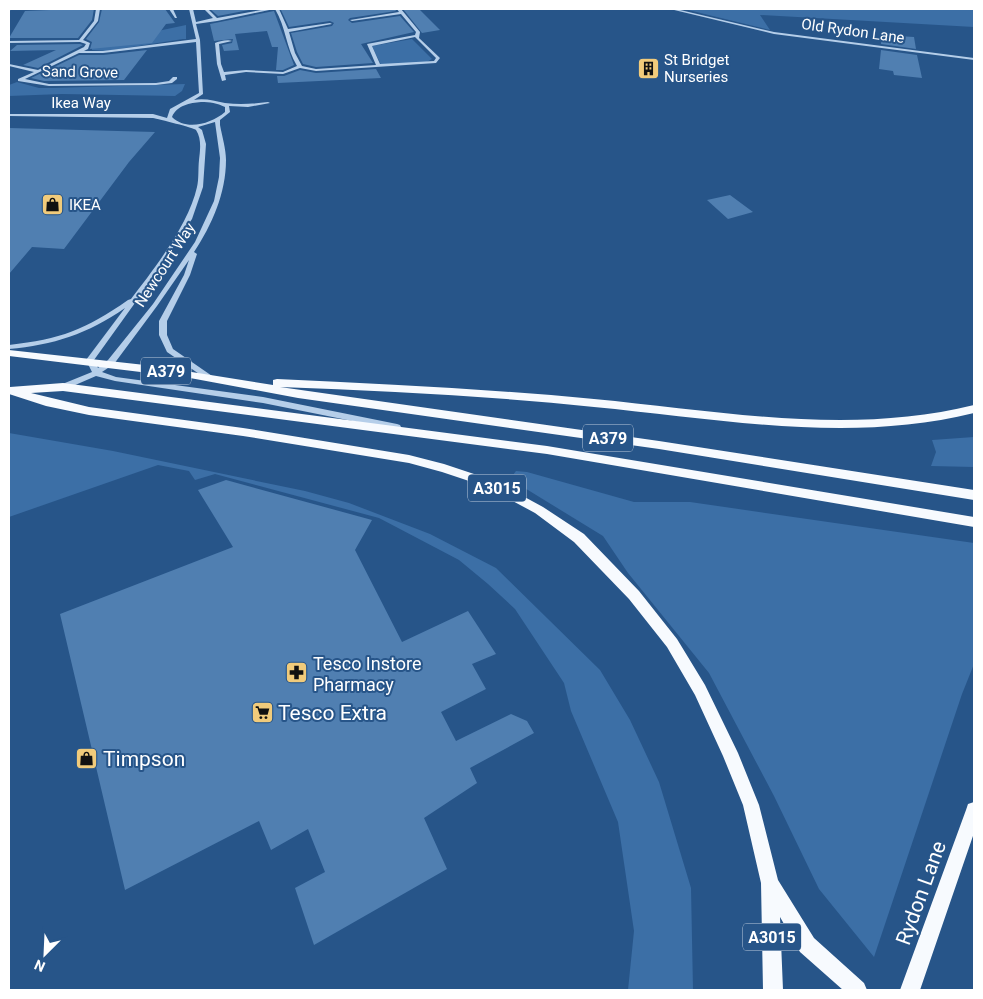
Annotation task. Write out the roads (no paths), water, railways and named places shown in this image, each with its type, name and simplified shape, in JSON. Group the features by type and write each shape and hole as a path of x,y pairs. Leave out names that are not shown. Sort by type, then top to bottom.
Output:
{"main road":[{"name":"A379","path":"9,353 112,362 242,382 298,394 659,445 974,495"},
{"name":"A379","path":"242,382 489,393 773,420 838,424 887,423 954,415 974,409"},
{"name":"A379","path":"10,391 62,387 547,450 974,522"},
{"name":"A3015","path":"10,391 46,402 89,411 243,432 409,459 444,468 491,484 539,510 579,538 634,596 672,643 700,690 730,753 751,805 770,883 773,990"},
{"name":"Rydon Lane","path":"910,990 974,810"},
{"path":"770,883 807,944 857,990"}],"street":[{"name":"Sand Grove","path":"80,41 96,20 98,9"},
{"path":"171,9 176,17"},
{"path":"191,9 196,23 201,94"},
{"path":"206,9 218,20"},
{"path":"196,23 272,9"},
{"path":"277,9 284,19 296,62 300,67"},
{"name":"Old Rydon Lane","path":"672,9 774,33 974,59"},
{"path":"352,20 400,11 418,32 416,36"},
{"path":"286,31 330,24"},
{"path":"222,74 252,71 283,73 300,67 316,70 433,63 438,61 438,58 416,36"},
{"path":"379,66 369,45 416,36"},
{"name":"Sand Grove","path":"81,52 103,52 198,40"},
{"name":"Sand Grove","path":"80,41 86,41 88,46 81,52 20,80 49,85 156,84 170,82 174,78"},
{"path":"9,42 80,41"},
{"path":"224,80 217,43 230,41"},
{"path":"9,65 38,71"},
{"path":"201,94 210,100 225,104 248,106 268,104"},
{"path":"186,103 201,94"},
{"path":"186,103 210,100"},
{"name":"Ikea Way","path":"152,116 172,110 186,103"},
{"path":"225,104 228,112"},
{"path":"192,125 218,120 228,112 248,106"},
{"path":"170,120 169,114 172,110"},
{"name":"Ikea Way","path":"9,115 152,116 178,124 192,125"},
{"name":"Newcourt Way","path":"62,387 96,373 112,362 155,305 198,242 218,201 222,178 223,158 216,125 218,120"},
{"name":"Newcourt Way","path":"90,360 139,294 189,219 200,187 203,144 199,130 192,125"},
{"path":"198,242 187,274 163,321 163,335 170,350 211,378"},
{"path":"9,346 54,341 82,331 108,317 139,294"},
{"path":"90,360 96,373 115,378 263,400 454,439"}],"place":[{"name":"St Bridget Nurseries","path":"648,69"},
{"name":"IKEA","path":"53,205"},
{"name":"Tesco Instore Pharmacy","path":"297,673"},
{"name":"Tesco Extra","path":"262,713"},
{"name":"Timpson","path":"87,759"}]}
